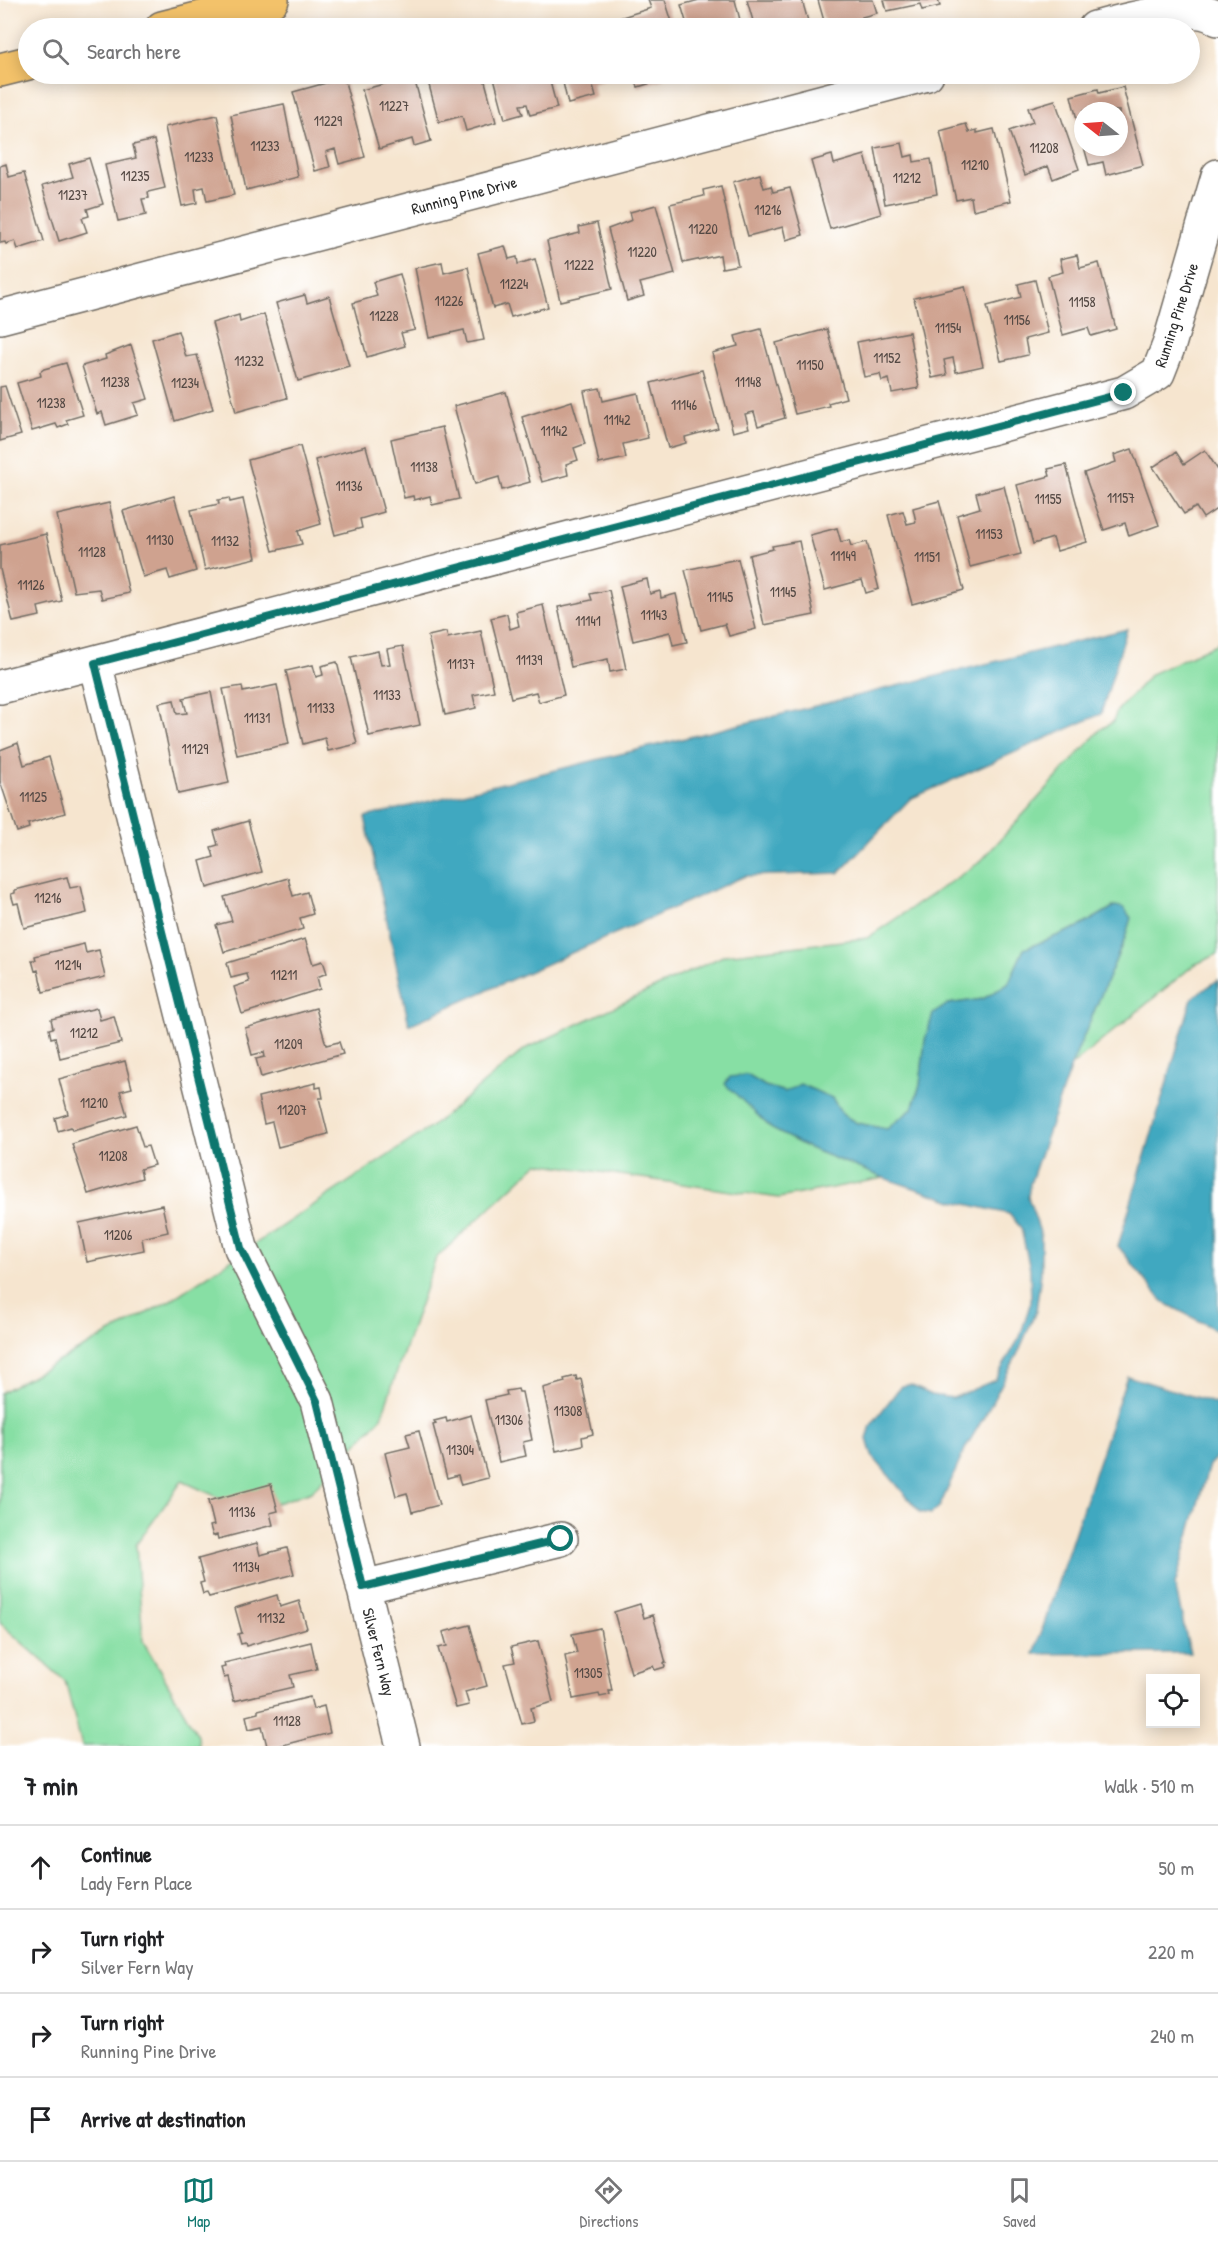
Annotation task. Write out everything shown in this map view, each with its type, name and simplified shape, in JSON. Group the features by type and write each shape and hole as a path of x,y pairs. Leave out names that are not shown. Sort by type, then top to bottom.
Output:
{"main road":[{"path":"201,18 272,0"},
{"path":"0,70 18,66"}],"street":[{"path":"1133,18 1159,11 1187,8 1214,15 1218,19"},
{"name":"Running Pine Drive","path":"0,317 889,84"},
{"name":"Running Pine Drive","path":"0,687 1124,393 1158,373 1169,345 1218,176"},
{"name":"Silver Fern Way","path":"95,663 241,1248 317,1401 403,1746"},
{"path":"363,1587 561,1539"}],"green space":[{"path":"1218,643 1218,954 1194,965 1071,1066 1125,938 1115,906 1081,926 1024,949 1008,984 983,999 948,1004 925,1040 920,1085 912,1109 887,1129 857,1123 843,1115 832,1098 800,1084 786,1092 765,1086 747,1075 726,1084 772,1129 809,1148 884,1178 779,1198 538,1163 436,1258 381,1418 312,1491 251,1512 182,1481 136,1545 143,1641 198,1736 199,1746 82,1746 65,1681 0,1623 0,1393 169,1301 431,1127 525,1049 725,955 867,938 980,862 1101,729 1113,722 1117,711 1151,674"}],"water":[{"path":"1127,629 1101,714 910,799 839,873 745,876 409,1025 365,817"},
{"path":"1115,906 1124,908 1131,918 1125,938 1071,1066 1030,1184 1028,1197 1041,1235 1041,1273 1036,1311 1018,1353 966,1447 940,1506 931,1514 920,1512 872,1456 867,1439 871,1425 901,1386 910,1385 932,1395 953,1398 995,1380 1020,1337 1031,1301 1030,1269 1021,1228 1009,1214 953,1201 884,1178 809,1148 772,1129 725,1084 730,1077 747,1075 765,1086 785,1092 800,1084 832,1098 843,1115 857,1123 887,1129 912,1109 920,1085 925,1040 933,1014 948,1004 983,999 1008,984 1024,949 1081,926"},
{"path":"1218,980 1218,1331 1163,1302 1118,1246 1192,998"},
{"path":"1127,1376 1218,1404 1218,1456 1209,1465 1175,1585 1190,1653 1034,1654"}],"building":[{"path":"648,0 665,0 671,18 619,18 651,8"},
{"path":"699,0 735,0 740,18 685,18 681,5"},
{"path":"747,0 802,0 807,18 752,18"},
{"path":"818,0 873,0 877,13 862,18 823,18"},
{"path":"884,0 938,0 940,6 922,10 920,4 887,11"},
{"path":"322,84 346,84 365,157 339,164 335,149 326,152 330,167 315,171 293,92"},
{"path":"384,84 416,84 431,141 414,146 412,139 379,149 362,90"},
{"path":"429,84 486,84 496,122 466,131 462,116 439,122"},
{"path":"496,84 551,84 557,108 530,115 527,104 520,105 523,114 505,119"},
{"path":"563,84 592,84 596,97 568,104"},
{"path":"1123,87 1127,102 1074,102 1074,108 1071,96 1098,89 1099,93"},
{"path":"1055,100 1079,169 1053,179 1048,166 1025,175 1009,131 1033,122 1028,108"},
{"path":"284,104 298,177 246,190 231,115"},
{"path":"1128,106 1143,165 1106,175 1103,162 1089,165 1086,156 1128,156"},
{"path":"217,115 234,195 207,201 204,187 195,189 197,203 182,206 165,127"},
{"path":"966,124 969,132 977,130 977,133 994,129 1011,201 973,210 971,197 956,200 940,131"},
{"path":"154,140 165,188 148,192 149,198 142,199 146,215 118,221 105,165 136,158 133,145"},
{"path":"902,143 905,157 913,155 914,162 931,159 937,194 885,204 875,148"},
{"path":"832,155 834,164 865,155 881,214 830,229 811,161"},
{"path":"89,158 103,204 87,209 89,216 82,218 87,232 59,241 42,186 73,177 69,164"},
{"path":"6,164 9,177 24,173 44,241 18,249 15,241 0,243 0,166"},
{"path":"760,174 764,188 771,186 773,192 790,188 803,235 786,240 783,227 748,236 733,182"},
{"path":"721,186 738,265 722,268 720,255 683,263 670,204 704,196 703,190"},
{"path":"656,205 675,274 640,283 644,296 627,301 608,229 632,220 630,212"},
{"path":"597,223 612,289 560,301 547,241 580,233 579,227"},
{"path":"505,246 509,259 517,257 518,264 535,259 548,307 511,317 507,304 493,308 478,253"},
{"path":"1077,255 1080,268 1099,263 1116,329 1091,336 1088,328 1063,335 1048,276 1063,272 1060,259"},
{"path":"442,262 444,273 468,267 484,340 467,343 464,330 429,338 415,268"},
{"path":"400,274 415,330 401,333 405,346 367,357 353,303 377,296 373,282"},
{"path":"1035,280 1048,333 1025,339 1028,355 1001,361 987,306 1021,297 1018,284"},
{"path":"965,286 983,366 956,372 953,358 944,360 947,375 932,378 914,298"},
{"path":"305,295 307,303 329,296 349,366 298,381 276,303"},
{"path":"264,314 287,398 236,412 212,323 239,315 240,322"},
{"path":"761,329 785,418 758,426 754,412 745,414 749,428 733,432 712,353 738,346 735,336"},
{"path":"827,329 846,398 828,403 829,406 795,414 776,343"},
{"path":"178,331 186,357 197,355 213,409 175,421 152,339"},
{"path":"909,332 919,388 892,393 889,379 882,381 880,374 864,377 857,342"},
{"path":"131,345 148,399 134,403 138,415 106,425 102,412 97,414 82,366 106,359 105,355"},
{"path":"66,363 83,415 66,420 68,424 58,428 56,424 32,431 17,383 41,376 40,372 44,369"},
{"path":"702,370 718,428 685,437 686,443 668,448 651,383"},
{"path":"5,386 21,435 0,441 0,387"},
{"path":"600,388 603,401 638,393 648,438 623,444 626,458 599,464 584,391"},
{"path":"506,392 530,482 502,490 499,477 475,484 454,406"},
{"path":"572,401 585,444 574,448 578,460 566,464 568,475 542,482 522,417"},
{"path":"442,427 459,499 432,505 430,496 414,500 413,496 404,498 391,439"},
{"path":"300,446 321,524 298,531 302,544 273,551 248,460"},
{"path":"366,446 384,512 360,519 362,528 335,535 315,460"},
{"path":"1132,449 1159,525 1129,536 1125,523 1104,530 1084,473 1116,462 1114,455"},
{"path":"1205,450 1218,470 1218,508 1203,518 1196,507 1184,514 1153,467 1176,452 1184,464"},
{"path":"1066,465 1087,542 1057,551 1053,538 1033,544 1017,485 1050,476 1048,469"},
{"path":"1004,486 1021,554 970,567 957,515 980,508 976,493"},
{"path":"174,496 196,571 170,579 167,570 143,577 123,511"},
{"path":"229,498 230,502 243,499 256,558 205,570 191,510 219,504 218,500"},
{"path":"939,501 964,590 912,604 888,515 903,511 907,524 916,522 913,508"},
{"path":"109,503 129,593 102,599 99,589 74,592 57,515"},
{"path":"837,528 841,542 849,540 851,546 867,542 879,589 866,593 862,580 825,590 810,535"},
{"path":"46,534 62,601 38,607 40,616 13,622 0,569 0,545"},
{"path":"799,541 814,615 764,625 749,555 773,549 772,546"},
{"path":"738,559 756,629 729,636 725,624 701,630 685,570"},
{"path":"647,579 650,594 660,591 661,598 676,594 687,642 673,645 670,632 633,641 620,586"},
{"path":"609,590 626,669 610,672 608,659 571,667 558,607 592,600 590,594"},
{"path":"543,605 564,695 539,702 536,692 511,698 491,618 507,614 510,629 519,626 516,612"},
{"path":"481,631 494,691 473,695 476,708 445,715 428,636 446,632 448,638"},
{"path":"403,646 420,725 369,736 351,657 378,651 381,665 390,664 387,649"},
{"path":"337,662 357,744 328,751 325,738 303,744 286,671 313,665 316,677 323,675 321,666"},
{"path":"277,685 289,744 237,755 223,689 242,686 243,692"},
{"path":"211,692 229,783 178,794 159,703 174,700 177,714 187,713 183,698"},
{"path":"18,743 24,765 49,757 65,813 28,824 29,828 17,832 0,781 0,750"},
{"path":"248,821 262,872 207,888 200,861 214,857 211,847 218,845 214,831"},
{"path":"67,877 70,888 81,886 87,913 24,928 18,903 14,904 11,894 15,893 15,890"},
{"path":"288,878 293,896 307,892 313,914 300,918 303,929 224,952 216,925 232,921 224,897"},
{"path":"305,939 313,964 323,961 327,973 317,977 320,989 242,1014 234,987 249,982 247,974 231,978 227,963"},
{"path":"84,944 86,953 99,950 105,977 43,992 38,970 35,971 32,960 36,960 35,956"},
{"path":"97,1008 100,1020 114,1016 121,1043 60,1058 55,1037 51,1038 49,1029 53,1028 51,1019"},
{"path":"316,1008 326,1045 339,1042 343,1054 261,1077 256,1059 265,1057 264,1052 252,1055 245,1028"},
{"path":"125,1061 132,1088 120,1091 127,1115 72,1130 71,1127 58,1131 55,1118 68,1114 59,1079"},
{"path":"316,1083 316,1088 321,1087 323,1098 319,1098 328,1134 278,1147 272,1122 264,1124 258,1097"},
{"path":"136,1125 143,1147 148,1146 154,1165 140,1169 142,1178 88,1194 72,1144"},
{"path":"162,1205 168,1232 142,1238 144,1250 87,1262 79,1223"},
{"path":"576,1376 577,1380 581,1379 593,1434 582,1437 583,1445 556,1451 543,1388 565,1382 564,1379"},
{"path":"518,1389 522,1392 532,1440 523,1442 526,1456 499,1462 485,1400 507,1395 506,1391"},
{"path":"471,1415 488,1478 461,1485 458,1475 447,1478 433,1425 436,1424 434,1421 446,1418 447,1422"},
{"path":"419,1431 439,1505 412,1512 407,1493 396,1496 385,1453 410,1447 406,1434"},
{"path":"271,1484 278,1511 270,1513 273,1525 218,1539 217,1535 213,1536 210,1526 214,1525 208,1501"},
{"path":"257,1543 260,1555 287,1548 294,1574 209,1597 207,1593 203,1594 200,1583 204,1582 198,1559"},
{"path":"277,1595 280,1607 299,1601 307,1628 246,1646 245,1643 241,1644 238,1634 242,1633 235,1608"},
{"path":"640,1604 644,1618 653,1615 666,1663 664,1663 665,1667 655,1670 653,1666 631,1673 614,1612"},
{"path":"470,1625 487,1686 465,1692 469,1705 456,1708 438,1648 447,1646 443,1632"},
{"path":"600,1628 612,1691 609,1691 610,1695 600,1697 599,1694 573,1699 565,1656 577,1653 572,1634"},
{"path":"538,1641 553,1702 531,1708 534,1721 522,1724 505,1664 515,1662 511,1647"},
{"path":"311,1642 317,1669 290,1675 293,1687 234,1701 228,1677 224,1678 221,1668 225,1667 224,1663"},
{"path":"310,1697 313,1709 324,1706 330,1733 279,1746 267,1746 262,1726 249,1729 246,1716 258,1713 258,1710"}],"route":[{"path":"561,1539 363,1587 317,1401 241,1248 95,663 1124,393"}]}
